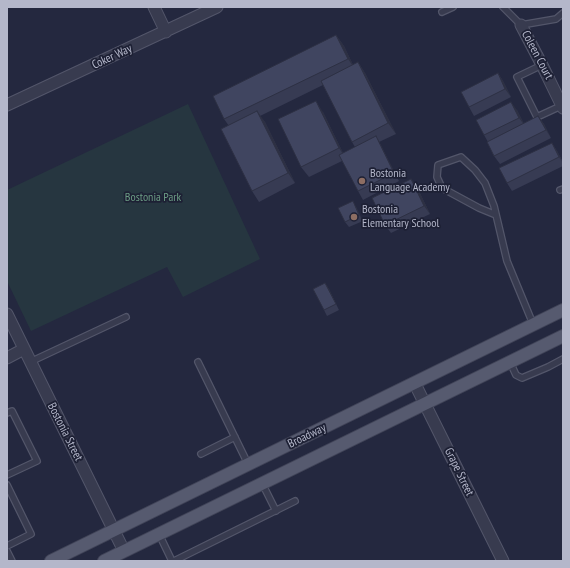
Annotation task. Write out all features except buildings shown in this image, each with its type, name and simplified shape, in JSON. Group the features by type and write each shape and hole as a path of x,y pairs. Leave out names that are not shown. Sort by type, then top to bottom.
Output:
{"main road":[{"name":"Broadway","path":"51,561 415,384 563,310"},
{"name":"Broadway","path":"109,560 124,551 563,336"}],"street":[{"path":"154,7 166,32"},
{"name":"Coker Way","path":"7,106 217,7"},
{"name":"Coleen Court","path":"521,25 563,106"},
{"name":"Bostonia Street","path":"7,314 124,551"},
{"path":"7,358 24,349"},
{"name":"Grape Street","path":"415,384 503,561"}],"lane":[{"path":"442,12 453,7"},
{"path":"502,7 521,25 556,19 563,13"},
{"path":"542,65 517,77 537,117 563,106"},
{"path":"496,215 478,208 442,188 436,176 438,165 460,157 475,170 484,183 494,206 507,260 533,324"},
{"path":"30,362 126,316"},
{"path":"510,362 516,375 522,378 563,359"},
{"path":"198,362 249,464"},
{"path":"7,413 12,411 37,461 7,475"},
{"path":"201,454 235,437"},
{"path":"262,484 276,511"},
{"path":"7,485 31,534 7,546"},
{"path":"159,534 173,561 295,501"},
{"path":"7,551 12,561"}],"green space":[{"name":"Bostonia Park","path":"188,104 260,259 183,297 167,267 31,331 7,281 7,190"}],"place":[{"name":"Bostonia Language Academy","path":"362,181"},
{"name":"Bostonia Elementary School","path":"354,217"}]}
